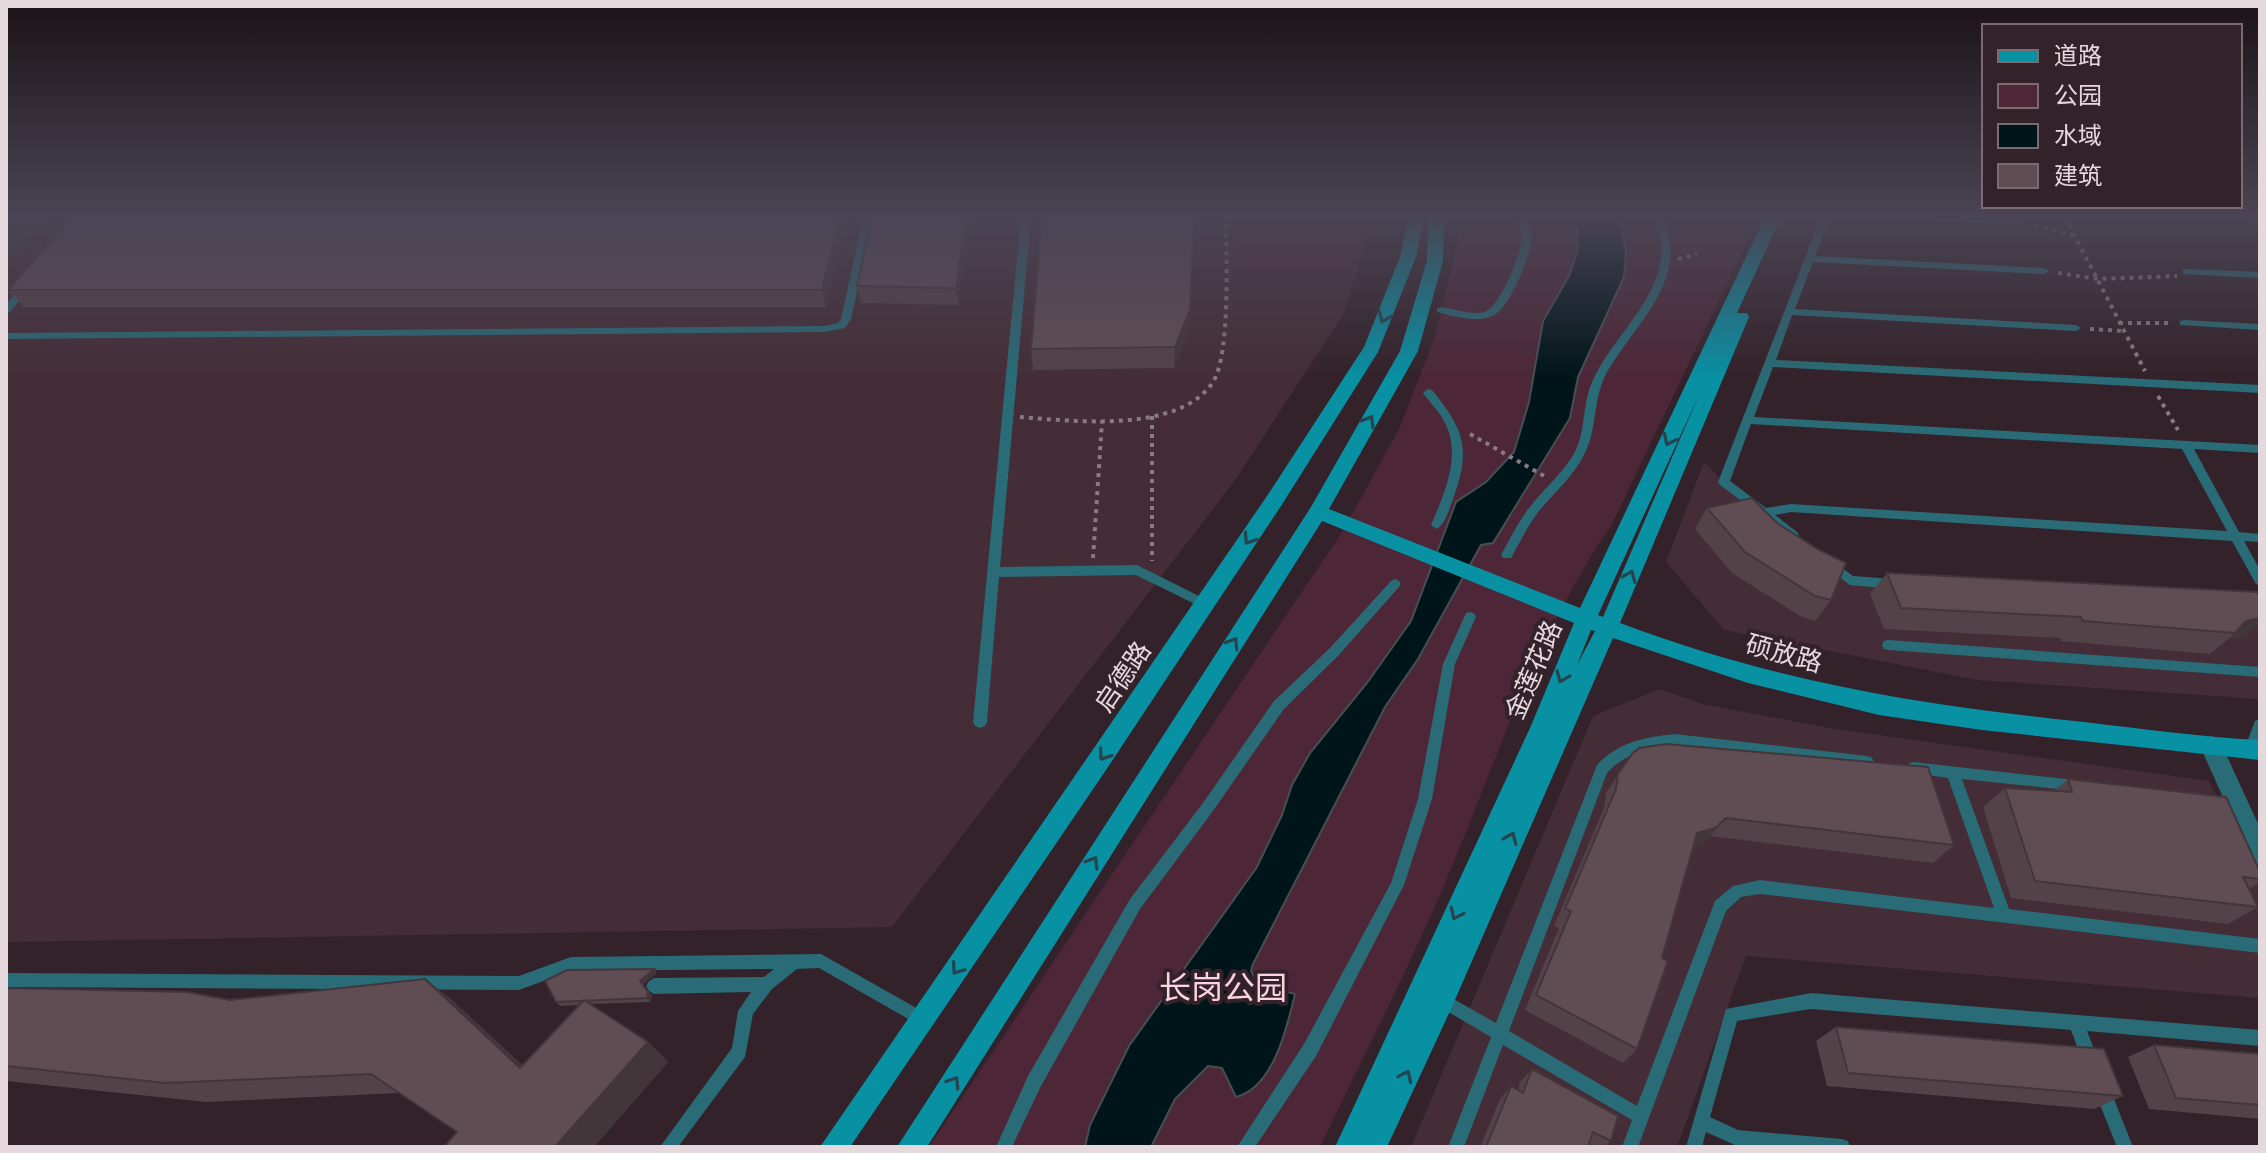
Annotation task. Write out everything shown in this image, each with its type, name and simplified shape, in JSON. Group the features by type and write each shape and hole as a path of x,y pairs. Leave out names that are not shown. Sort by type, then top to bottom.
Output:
{"street":[{"name":"启德路","path":"834,1147 1205,604 1372,348 1402,271"},
{"path":"911,1147 1318,512 1409,351 1432,271"},
{"name":"金莲花路","path":"1349,1147 1541,728 1586,618 1748,271"},
{"name":"金莲花路","path":"1373,1147 1442,1000 1594,651 1609,626 1761,271"},
{"name":"硕放路","path":"1318,512 1586,618 1754,676 1898,709 1988,722 2256,750"},
{"path":"2211,746 2226,798 2260,854"}],"lane":[{"path":"6,336 824,329 841,326 846,319 856,271"},
{"path":"980,722 1021,271"},
{"path":"1441,310 1485,314 1499,305 1518,271"},
{"path":"1507,555 1533,510 1558,483 1582,449 1596,383 1651,300 1663,271"},
{"path":"1801,542 1724,482 1805,271"},
{"path":"2186,272 2260,275"},
{"path":"6,310 36,275"},
{"path":"1789,312 2076,328"},
{"path":"2184,323 2260,327"},
{"path":"1769,363 2260,389"},
{"path":"1428,393 1451,423 1459,456 1437,525"},
{"path":"1747,420 2260,449"},
{"path":"2186,445 2260,581"},
{"path":"1764,513 1791,508 2260,538"},
{"path":"1813,551 1850,580 1901,584"},
{"path":"994,572 1137,570 1205,604"},
{"path":"1004,1147 1034,1082 1135,904 1279,705 1334,652 1395,584"},
{"path":"1245,1147 1310,1050 1397,885 1425,799 1449,664 1470,617"},
{"path":"1888,645 2260,672"},
{"path":"2256,750 2260,725"},
{"path":"1456,1147 1602,769 1624,750 1645,743 1702,741 1953,773 2093,786"},
{"path":"1953,773 2004,916"},
{"path":"1630,1147 1720,906 1738,891 1760,887 2260,946"},
{"path":"668,1147 739,1051 746,1011 767,984 795,961"},
{"path":"13,985 519,983 571,964 821,961 922,1019"},
{"path":"654,986 767,984"},
{"path":"1422,988 1640,1116"},
{"path":"1694,1147 1731,1014 1811,1001 2260,1038"},
{"path":"2076,1023 2125,1147"},
{"path":"1701,1121 1737,1138 1842,1147"}],"path":[{"path":"1008,416 1102,421 1152,416 1185,404 1204,392 1214,380 1221,351 1227,271"},
{"path":"2044,271 2099,279 2178,276 2186,272"},
{"path":"2095,271 2123,331 2186,445"},
{"path":"2119,323 2184,323"},
{"path":"2076,328 2123,331"},
{"path":"1152,416 1152,577"},
{"path":"1092,571 1102,421"},
{"path":"1456,436 1470,434 1558,483"}],"shaded area":[{"path":"6,271 1357,271 1344,313 1236,479 892,927 6,942"},
{"path":"1704,462 1724,482 1850,580 2260,606 2260,699 1977,680 1724,630 1666,562"},
{"path":"1660,689 1702,704 1835,729 2209,781 2260,885 2260,998 1746,956 1677,1147 1411,1147 1593,716"}],"green space":[{"path":"1237,271 1356,271 1356,273 1237,274"},
{"name":"长岗公园","path":"1451,271 1733,271 1612,524 1585,566 1539,655 1428,921 1320,1147 929,1147 1342,532 1399,429 1436,334"}],"water":[{"path":"1571,271 1624,271 1578,377 1570,418 1493,543 1481,545 1418,659 1385,707 1253,964 1251,971 1257,984 1295,994 1283,1038 1269,1069 1249,1091 1236,1097 1222,1068 1208,1066 1175,1099 1151,1147 1085,1147 1090,1125 1129,1046 1257,867 1282,815 1292,785 1310,753 1367,683 1411,621 1456,502 1486,482 1514,452 1529,402 1543,321"}],"building":[{"path":"25,271 827,271 822,290 8,290"},
{"path":"860,271 958,271 956,288 857,286"},
{"path":"1038,271 1192,271 1190,309 1175,347 1031,349"},
{"path":"1752,498 1777,523 1846,563 1831,600 1815,596 1745,552 1707,508"},
{"path":"1887,573 2257,592 2260,597 2260,618 2246,621 2235,633 2083,621 2081,617 1901,608"},
{"path":"1666,744 1928,767 1954,845 1726,818 1715,828 1697,833 1662,958 1668,961 1637,1049 1536,995 1571,911 1565,909 1616,789 1618,774 1639,748"},
{"path":"2068,779 2226,797 2260,872 2260,879 2243,877 2258,907 2035,881 2005,788 2072,792"},
{"path":"654,969 640,981 648,992 647,998 556,1002 545,981 567,970"},
{"path":"425,979 520,1068 584,1000 648,1042 555,1147 444,1147 457,1132 371,1074 166,1083 6,1066 6,988 187,992 230,1000"},
{"path":"1836,1027 2104,1049 2123,1096 1848,1073"},
{"path":"2154,1045 2260,1054 2260,1105 2176,1098"},
{"path":"1532,1069 1618,1116 1611,1141 1593,1132 1588,1147 1486,1147 1511,1086 1523,1093"}]}
